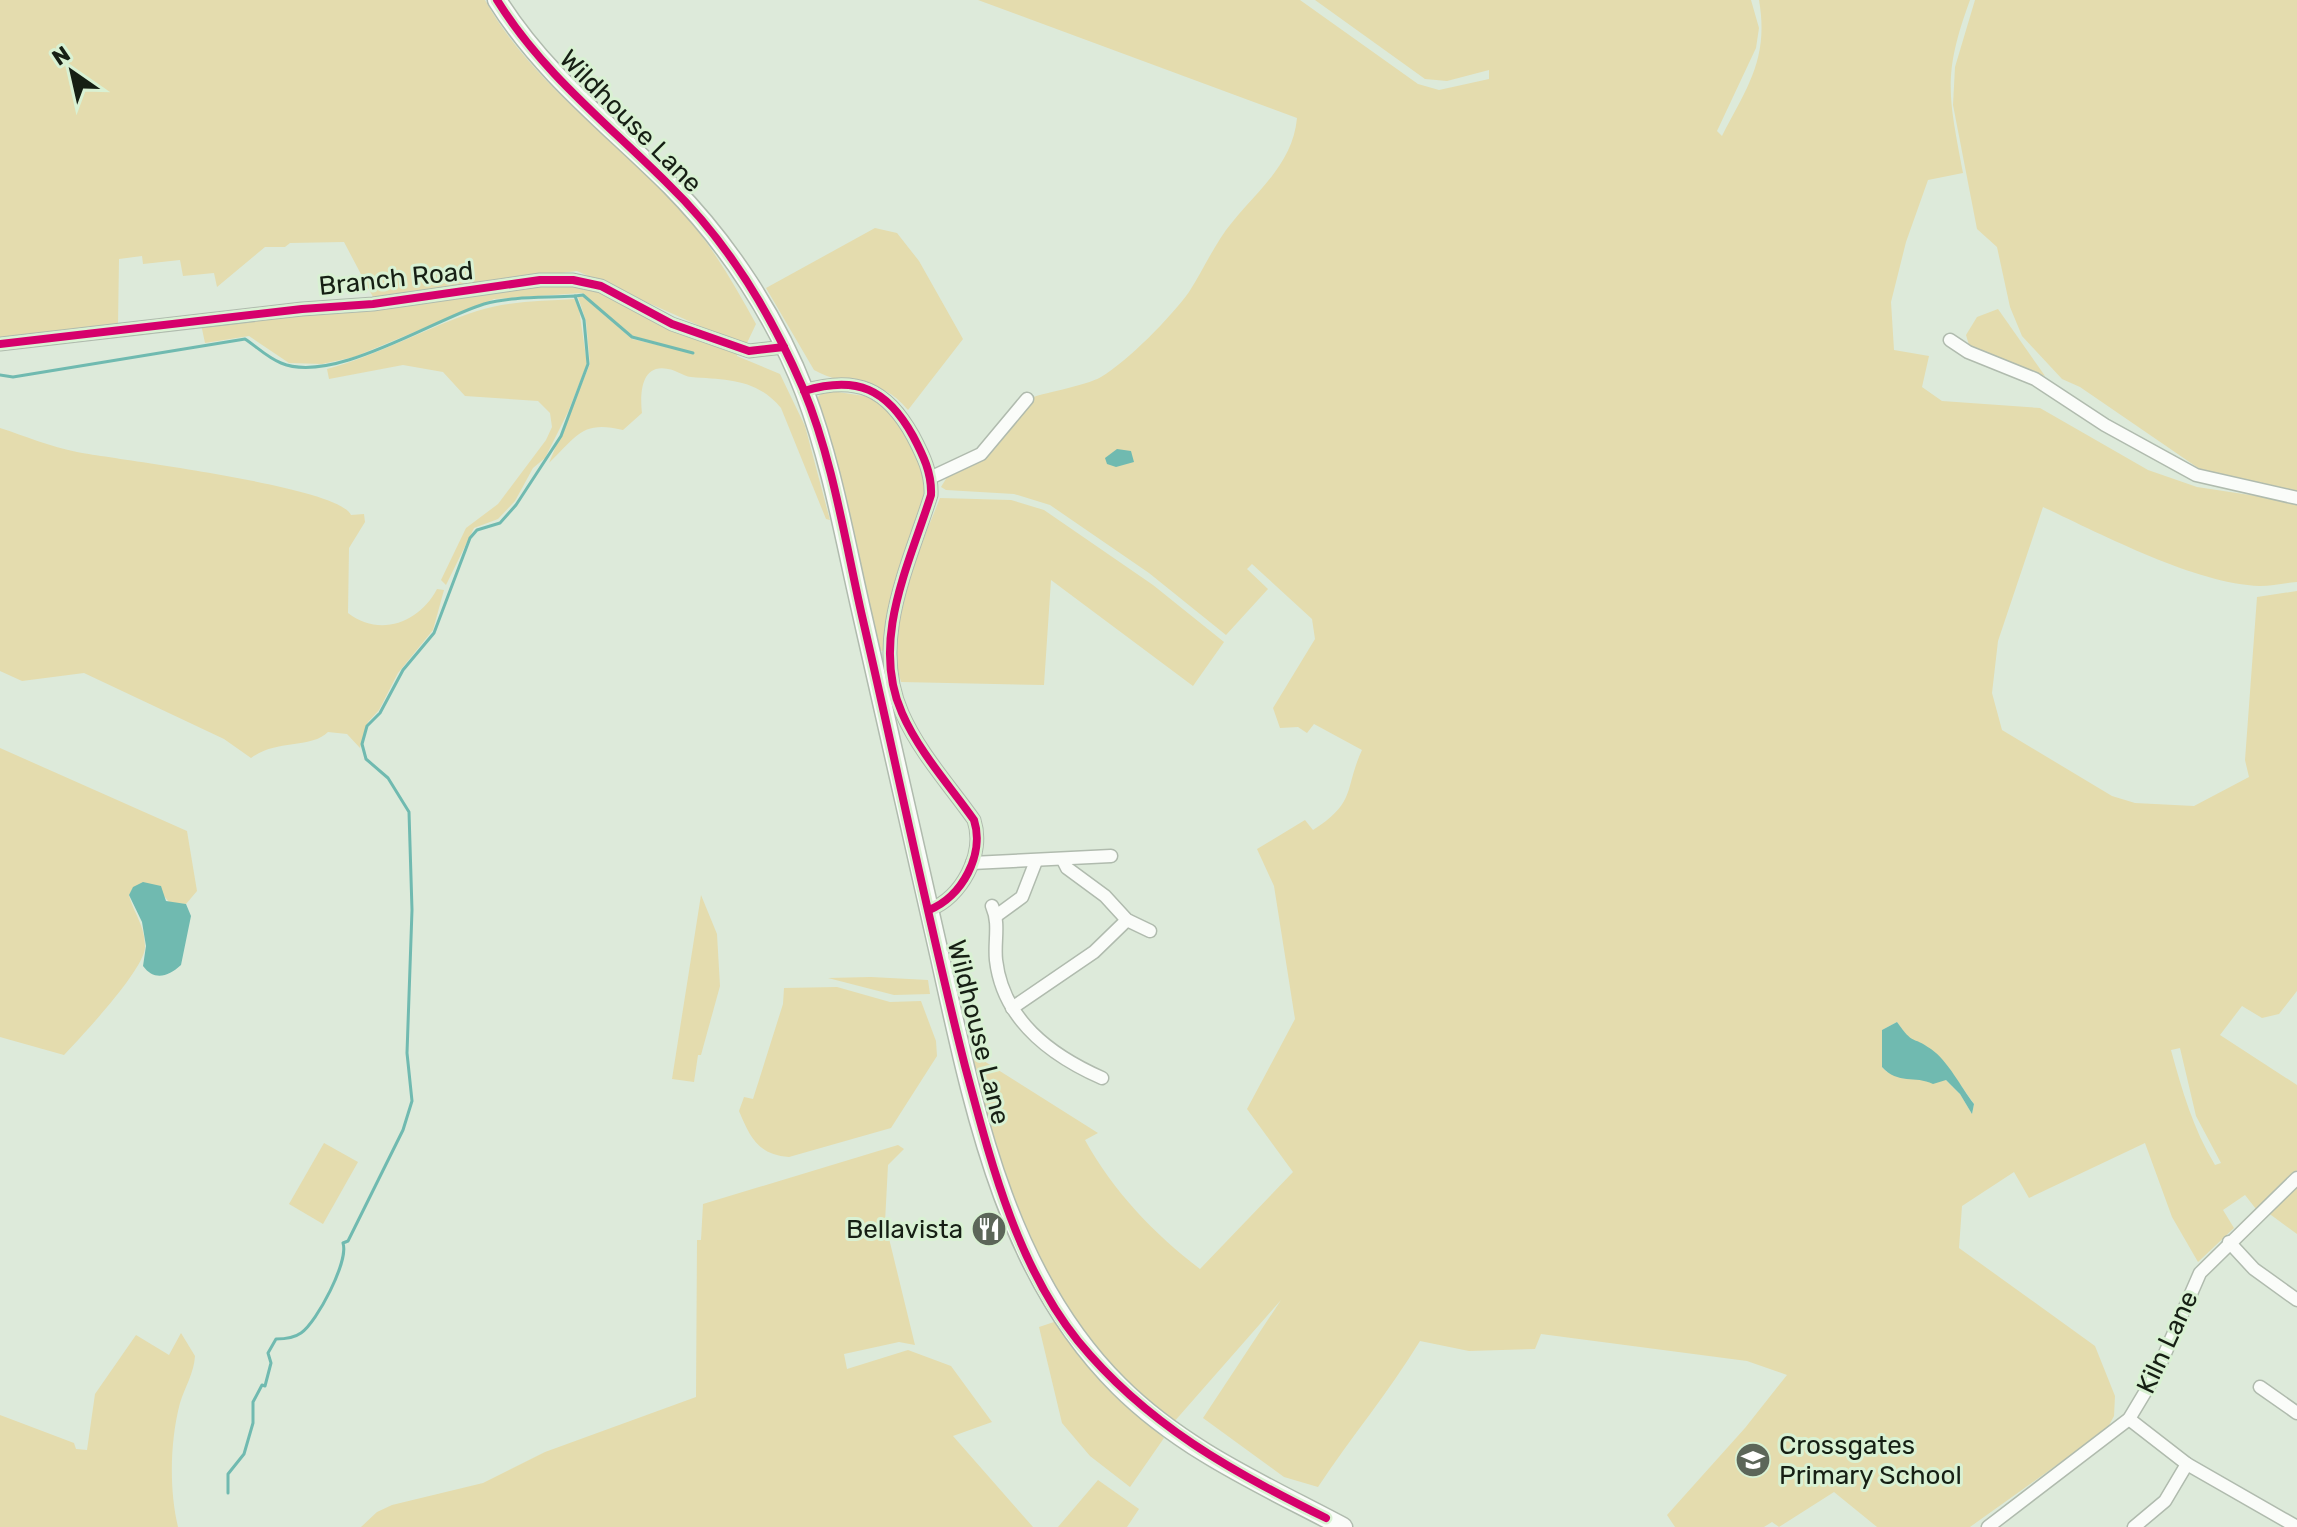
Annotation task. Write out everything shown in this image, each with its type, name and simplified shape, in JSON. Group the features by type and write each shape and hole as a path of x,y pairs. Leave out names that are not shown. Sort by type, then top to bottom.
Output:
{"main road":[{"name":"Wildhouse Lane","path":"497,0 557,77 706,223 750,286 804,391 844,535 986,1147 1050,1300 1076,1339 1118,1385 1167,1429 1329,1524"}],"street":[{"name":"Branch Road","path":"0,344 302,309 373,304 540,280 573,280 601,286 672,324 749,351 784,347"},
{"path":"1950,340 1968,352 2035,379 2105,425 2196,475 2297,498"},
{"path":"804,391 840,384 877,392 889,399 917,443 932,477 931,495 894,607 888,658 902,713 974,820 979,835 972,863 944,904 929,910"},
{"path":"932,477 955,463 981,454 1027,399"},
{"path":"972,863 1111,856"},
{"path":"1063,860 1067,868 1105,896 1127,920 1150,931"},
{"path":"1036,861 1022,897 994,911 998,972 1012,1008 1027,1029 1054,1053 1102,1078"},
{"path":"1012,1008 1094,952 1127,920"},
{"name":"Kiln Lane","path":"1988,1527 2129,1419 2156,1374 2200,1273 2297,1178"},
{"path":"2229,1242 2254,1269 2297,1300"},
{"path":"2260,1387 2297,1413"},
{"path":"2129,1419 2187,1464 2297,1527"},
{"path":"2134,1527 2165,1501 2187,1464"}],"shaded area":[{"path":"0,0 485,0 505,31 551,86 656,185 703,237 756,324 747,343 738,343 577,271 373,297 344,242 290,243 285,247 265,247 217,287 214,273 183,276 180,260 143,264 142,256 119,259 118,325 0,339"},
{"path":"978,0 1300,0 1418,84 1439,90 1489,79 1489,70 1447,81 1425,79 1315,0 1751,0 1759,28 1756,48 1717,131 1722,136 1748,86 1759,55 1761,20 1759,0 1970,0 1955,48 1951,86 1963,173 1928,180 1906,242 1891,302 1894,350 1929,356 1922,387 1942,401 2040,408 2148,470 2197,487 2297,502 2297,582 2260,586 2207,577 2179,567 2043,507 1998,641 1992,693 2002,730 2112,796 2135,803 2194,806 2249,777 2245,760 2257,597 2297,591 2297,991 2279,1014 2262,1018 2242,1006 2220,1035 2297,1085 2297,1170 2256,1209 2245,1195 2223,1210 2234,1228 2198,1262 2172,1217 2145,1143 2029,1198 2014,1172 1962,1206 1959,1248 2095,1346 2115,1396 2114,1416 2107,1429 1970,1527 1877,1527 1834,1492 1779,1527 1772,1522 1764,1527 1675,1527 1667,1515 1745,1428 1787,1375 1747,1361 1541,1334 1535,1349 1469,1351 1420,1341 1318,1487 1284,1477 1203,1418 1281,1300 1173,1423 1129,1384 1088,1340 1064,1308 1032,1248 996,1150 968,1051 1098,1133 1085,1140 1108,1177 1151,1226 1200,1269 1293,1172 1247,1109 1295,1019 1274,886 1257,849 1305,820 1313,830 1337,811 1347,794 1362,750 1314,724 1307,733 1298,727 1280,728 1273,708 1315,639 1312,619 1252,564 1247,569 1268,589 1226,635 1149,573 1050,505 1014,494 946,490 941,487 952,469 966,464 988,448 1032,398 1101,377 1136,350 1160,326 1189,292 1231,224 1278,169 1293,137 1297,118","holes":["1897,1022 1911,1042 1947,1066 1974,1104 1972,1114 1960,1094 1946,1080 1887,1072 1882,1067 1882,1030","2180,1048 2196,1116 2221,1163 2215,1165 2194,1123 2179,1080 2171,1050"]},
{"path":"1975,0 2297,0 2297,492 2204,472 2080,387 2062,379 2022,336 2010,307 1997,247 1977,229 1953,105 1955,67"},
{"path":"875,228 897,233 919,261 963,339 908,410 886,391 814,370 766,288"},
{"path":"540,283 586,285 737,350 737,356 780,374 805,426 830,520 826,519 781,408 761,391 740,382 691,377 659,368 652,371 644,382 642,413 623,430 609,427 589,429 574,438 549,463 590,364 586,321 578,297 582,296 632,339 696,354 633,336 582,293 494,299 354,357 322,364 289,363 249,336 205,343 201,324"},
{"path":"575,299 578,302 587,364 568,412 545,458 533,468 515,501 498,519 474,528 446,585 441,580 466,528 498,504 546,440 552,427 550,413 538,401 465,396 443,372 403,365 329,379 327,369 488,308"},
{"path":"1998,309 2045,376 1969,345 1966,335 1977,317"},
{"path":"825,390 871,397 893,412 917,452 927,487 890,608 885,650 877,652 818,405 817,398"},
{"path":"0,428 77,452 270,484 337,504 351,515 364,514 365,522 349,548 348,613 373,624 398,623 420,610 437,589 444,590 433,630 398,673 379,710 368,722 360,748 347,734 328,732 312,741 271,748 251,758 224,739 84,673 22,681 0,671"},
{"path":"940,498 1011,500 1044,510 1153,585 1224,642 1193,686 1051,580 1044,685 901,682 894,655 899,600"},
{"path":"0,748 187,831 197,891 186,904 170,903 164,896 133,888 129,895 143,932 145,947 142,957 111,1002 64,1055 0,1037"},
{"path":"701,895 717,934 720,986 701,1055 698,1055 694,1082 672,1079"},
{"path":"828,978 928,980 930,994 894,995"},
{"path":"837,987 890,1002 921,1001 936,1041 937,1056 891,1128 789,1157 770,1153 756,1143 739,1111 744,1097 753,1099 783,1004 784,988"},
{"path":"324,1143 358,1162 323,1224 289,1204"},
{"path":"898,1145 904,1149 888,1165 885,1222 915,1345 899,1342 844,1354 847,1369 908,1350 951,1366 992,1422 953,1436 1033,1527 361,1527 377,1512 392,1505 483,1483 545,1452 696,1397 697,1240 701,1240 703,1204"},
{"path":"2297,1184 2297,1234 2267,1212"},
{"path":"1054,1322 1105,1384 1164,1438 1130,1487 1090,1456 1062,1423 1039,1327"},
{"path":"181,1333 195,1356 180,1403 173,1449 173,1497 178,1527 0,1527 0,1415 74,1443 76,1449 87,1450 95,1394 136,1335 169,1355"},
{"path":"1098,1480 1139,1509 1127,1527 1058,1527"}],"water":[{"path":"1117,449 1131,451 1134,462 1116,467 1107,464 1105,458"},
{"path":"143,882 161,886 166,901 186,904 191,916 181,965 166,975 152,974 143,966 146,946 142,922 129,895 133,887"},
{"path":"1897,1022 1910,1037 1943,1060 1974,1104 1972,1114 1960,1094 1946,1080 1933,1084 1900,1078 1882,1067 1882,1030"}],"waterway":[{"path":"575,296 583,295 632,337 693,353"},
{"path":"0,375 13,377 245,339 281,363 303,367 327,365 382,348 484,304 517,298 575,296 584,320 588,364 561,436 516,505 500,523 477,530 470,538 434,633 403,670 380,713 367,726 362,744 366,759 388,778 409,812 412,910 407,1053 412,1101 403,1130 348,1241 343,1243 344,1252 337,1276 323,1304 308,1327 292,1337 276,1339 268,1353 271,1363 265,1386 262,1385 253,1402 253,1423 244,1454 228,1474 228,1493"}],"cycle path":[{"path":"497,0 555,75 669,185 710,230 762,306 803,388 837,501 965,1066 995,1174 1038,1279 1078,1341 1132,1397 1224,1464 1326,1518"},
{"path":"0,344 302,309 373,304 540,280 573,280 601,286 672,324 749,351 784,347"},
{"path":"804,391 823,386 855,386 881,397 903,420 928,472 931,495 896,603 891,631 893,686 909,727 974,820 977,833 973,860 961,885 941,904 929,910"}],"place":[{"name":"Bellavista","path":"989,1229"},
{"name":"Crossgates Primary School","path":"1753,1460"}]}
